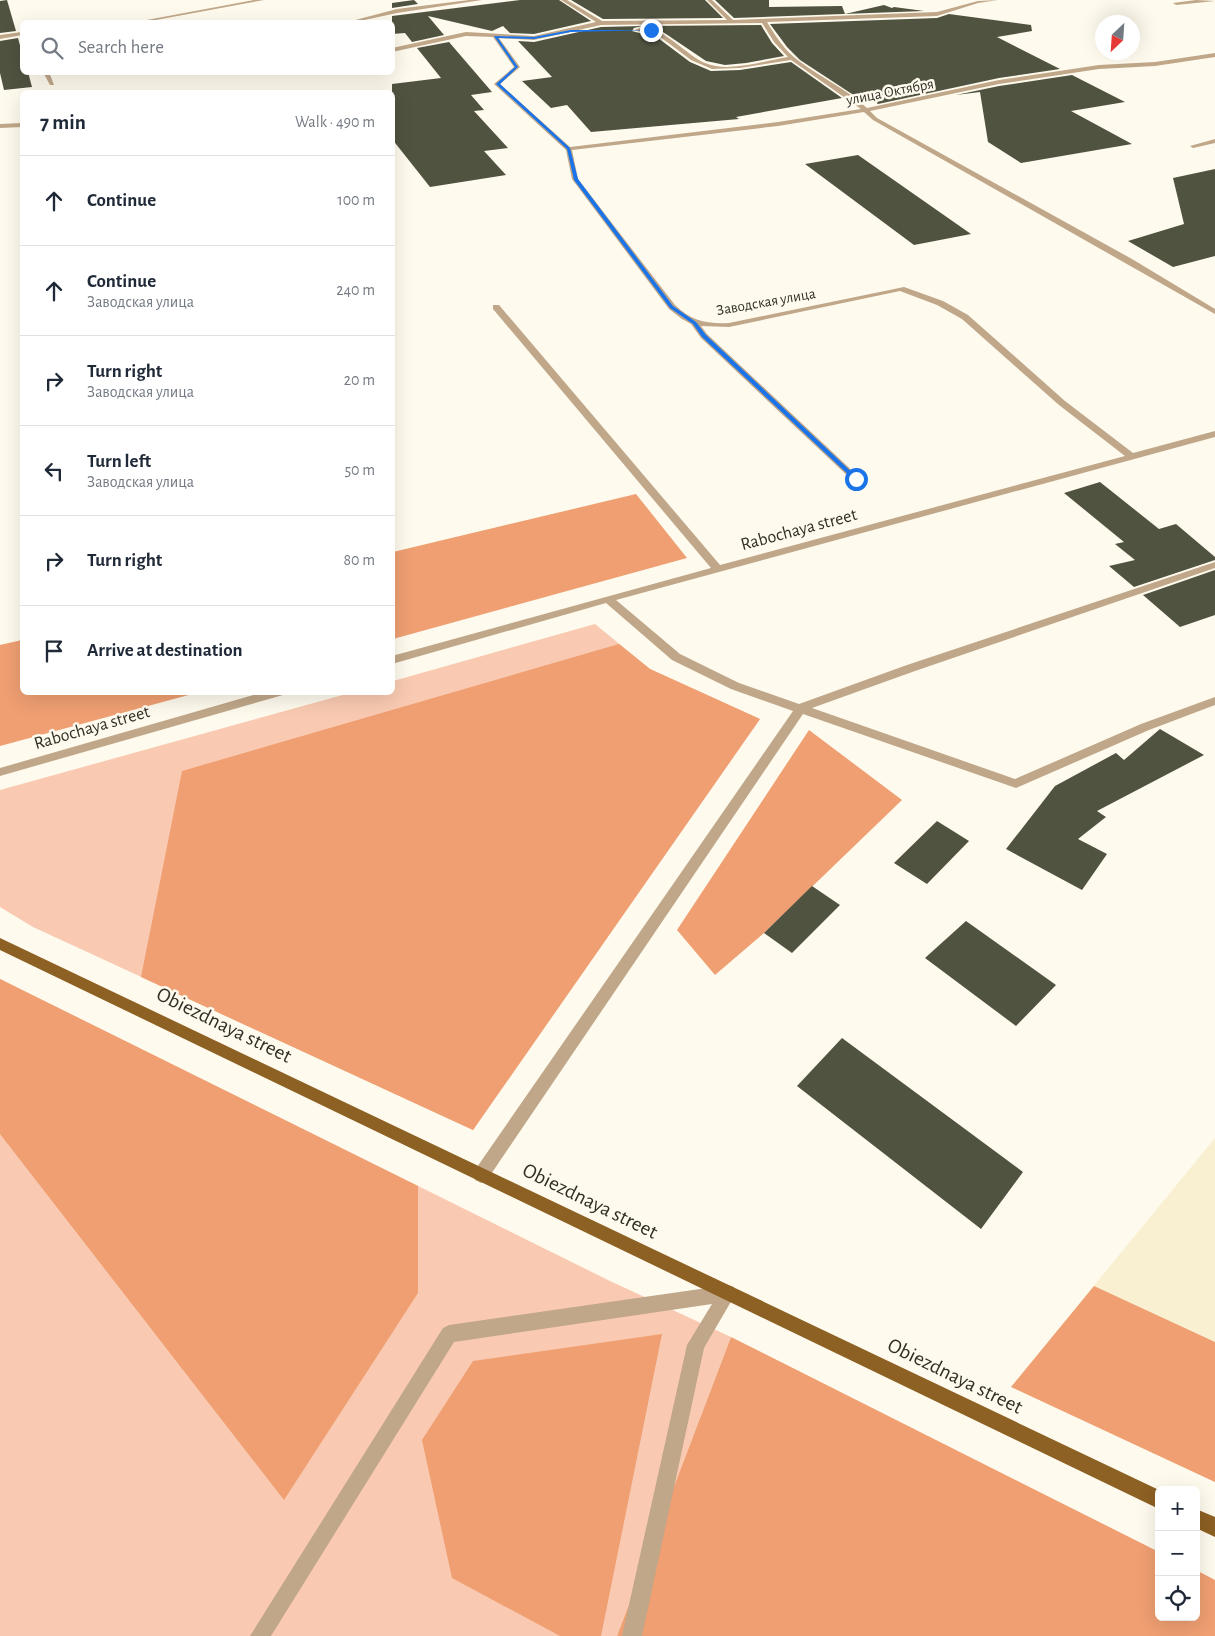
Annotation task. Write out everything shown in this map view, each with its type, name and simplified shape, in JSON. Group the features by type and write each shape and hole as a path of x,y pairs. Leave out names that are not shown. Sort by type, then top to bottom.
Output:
{"main road":[{"name":"Obiezdnaya street","path":"0,944 1155,1498"},
{"path":"1200,1520 1215,1527"}],"street":[{"path":"149,20 262,0"},
{"path":"359,20 397,11 480,0"},
{"path":"563,0 601,22"},
{"path":"709,0 731,21"},
{"path":"395,49 466,34 534,38 571,31 601,22 764,21 937,14 978,2 996,0"},
{"path":"1176,4 1215,0"},
{"path":"764,21 776,41 793,58 856,100 875,119 1129,260 1215,312"},
{"path":"633,30 651,30 661,34 696,60 711,67 793,58"},
{"path":"571,31 598,31"},
{"path":"0,37 20,34"},
{"path":"496,37 517,67 497,84 569,149"},
{"name":"улица Октября","path":"569,149 778,124 866,110 999,82 1099,67 1154,64 1215,55"},
{"path":"48,75 52,84"},
{"path":"0,126 20,125"},
{"path":"1193,146 1215,141"},
{"name":"Заводская улица","path":"569,149 576,179 672,307 694,323 720,326 901,290 940,304 966,317 1062,403 1132,457"},
{"path":"496,307 718,570"},
{"path":"694,323 704,336 856,479"},
{"name":"Rabochaya street","path":"395,659 608,599 1215,434"},
{"path":"481,1175 800,708 911,668 1215,565"},
{"path":"608,599 676,657 735,686 1016,784 1145,727 1215,701"},
{"name":"Rabochaya street","path":"0,772 269,695"},
{"path":"260,1636 449,1334 728,1293"},
{"path":"632,1636 696,1345 728,1293"}],"shaded area":[{"path":"636,494 687,558 395,638 395,552"},
{"path":"595,624 650,669 760,719 473,1130 33,927 0,907 0,790 343,695 395,695 395,680"},
{"path":"20,640 20,695 189,695 0,746 0,645"},
{"path":"619,644 650,669 760,719 473,1130 141,977 182,771"},
{"path":"809,730 902,800 764,933 715,975 677,930"},
{"path":"0,979 610,1281 731,1337 617,1636 0,1636"},
{"path":"0,979 418,1186 418,1293 284,1500 0,1134"},
{"path":"1215,1138 1215,1482 1011,1387"},
{"path":"1094,1286 1215,1342 1215,1482 1011,1387"},
{"path":"662,1334 601,1636 560,1636 452,1578 422,1440 473,1361"},
{"path":"731,1337 1155,1550 1155,1621 1200,1621 1200,1572 1215,1580 1215,1636 617,1636"}],"building":[{"path":"7,0 16,31 0,33 0,1"},
{"path":"414,0 418,4 392,8 392,3"},
{"path":"520,0 559,0 591,21 534,34 510,33 503,26 492,31 428,16 444,35 412,42 405,33 395,34 395,20 392,20 392,16"},
{"path":"571,0 705,0 723,18 603,19"},
{"path":"715,0 769,0 769,7 842,6 845,14 734,18"},
{"path":"884,5 892,8 924,11 845,14"},
{"path":"949,14 1031,25 1032,31 997,37 1060,69 999,78 878,104 865,94 855,96 800,60 787,47 770,24 937,18"},
{"path":"761,25 772,43 784,56 725,65 706,61 663,32 645,26"},
{"path":"642,26 634,28 632,31 658,38 690,62 711,71 740,70 791,62 842,98 736,117 739,119 591,132 567,105 551,108 522,81 552,77 518,41 534,42 601,27"},
{"path":"18,38 20,46 20,75 29,75 32,87 4,90 0,73 0,41"},
{"path":"449,42 492,92 471,95 484,110 474,111 508,148 484,151 506,175 430,187 395,143 395,90 392,90 392,84 441,78 417,48"},
{"path":"1072,75 1125,102 1071,111 1132,144 1021,163 988,142 980,92 956,95 999,86"},
{"path":"858,155 971,234 914,245 805,164"},
{"path":"1215,169 1215,256 1173,267 1128,241 1184,224 1173,178"},
{"path":"1100,482 1159,529 1176,524 1215,557 1215,560 1134,587 1109,566 1135,560 1115,544 1124,542 1064,493"},
{"path":"1215,570 1215,615 1180,627 1143,595"},
{"path":"1160,729 1204,755 1097,811 1106,817 1078,839 1107,854 1082,890 1006,849 1055,786 1116,753 1124,760"},
{"path":"937,821 969,841 927,884 894,863"},
{"path":"812,886 840,905 792,953 764,933"},
{"path":"966,921 1056,985 1016,1026 925,958"},
{"path":"842,1038 1023,1172 981,1229 797,1086"}],"route":[{"path":"651,30 571,31 534,38 496,37 517,67 497,84 569,149 576,179 644,272 676,312 694,323 704,336 856,479"}]}
